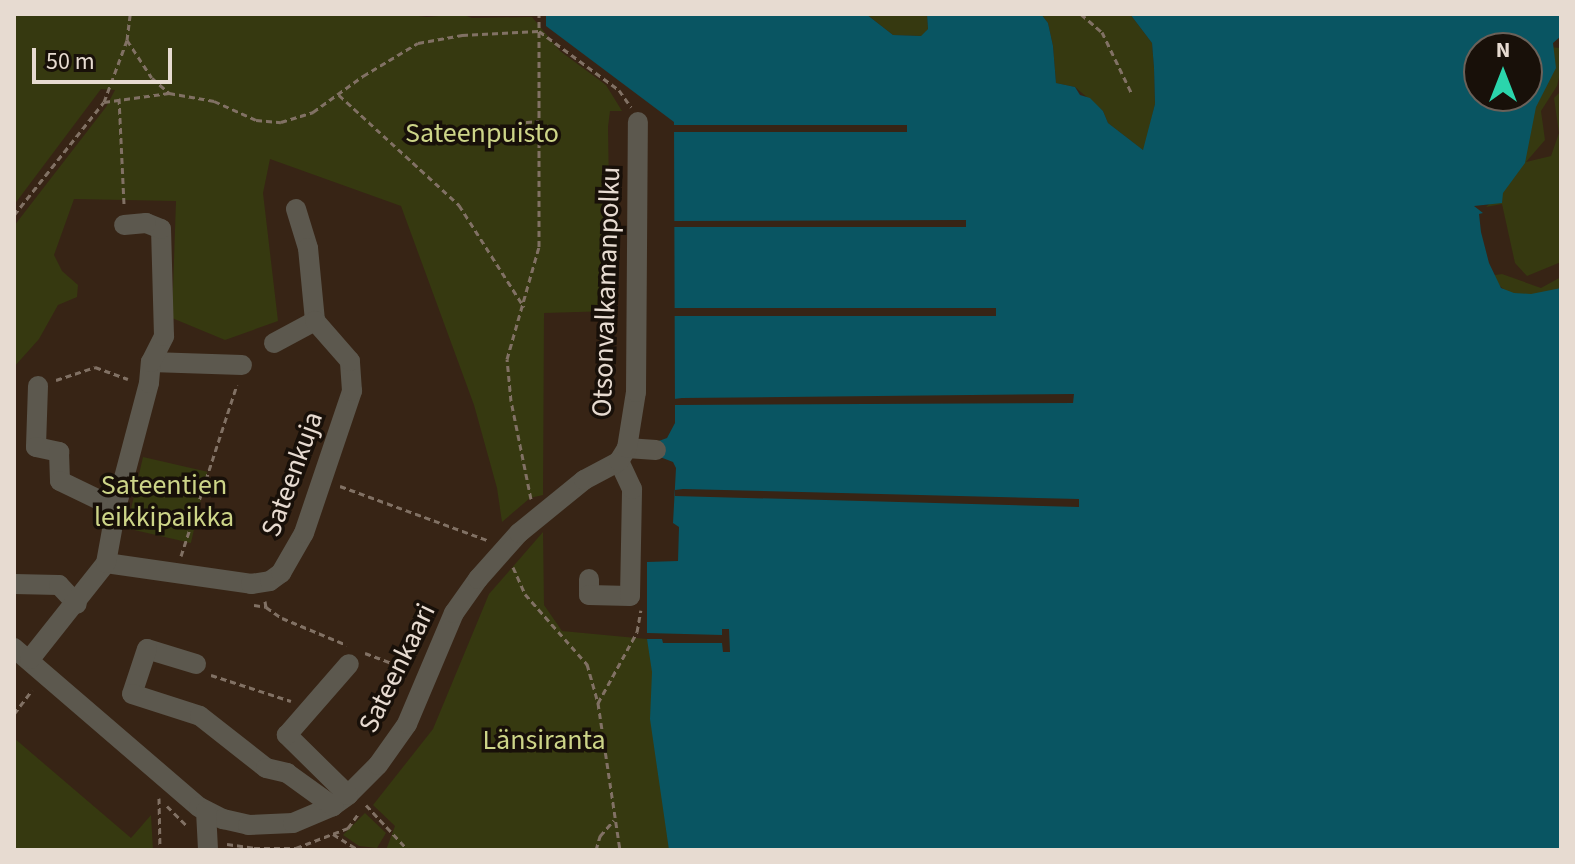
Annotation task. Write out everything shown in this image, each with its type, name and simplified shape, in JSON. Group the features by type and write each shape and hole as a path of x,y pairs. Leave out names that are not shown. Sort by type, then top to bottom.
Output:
{"street":[{"name":"Otsonvalkamanpolku","path":"623,455 636,392 638,122"},
{"path":"274,343 315,321 308,248 296,209"},
{"path":"22,653 77,604 106,563 116,508 150,372 164,336 161,229 146,223 124,225"},
{"name":"Sateenkuja","path":"263,584 276,578 304,533 353,378 350,361 315,321"},
{"path":"150,372 242,365"},
{"path":"38,386 36,447 59,452 60,481 116,508"},
{"path":"536,510 623,455 656,450"},
{"path":"589,579 589,595 630,596 632,489 623,455"},
{"name":"Sateenkaari","path":"22,653 206,811 223,819 266,826 293,823 348,801 378,765 407,724 454,613 466,594 536,510"},
{"path":"106,563 263,584"},
{"path":"14,584 59,585 77,604"},
{"path":"196,664 147,649 132,694 200,716 266,768 287,773 348,801"},
{"path":"348,801 287,735 352,653"},
{"path":"206,811 208,850"}],"path":[{"path":"14,215 104,102 127,40 130,14"},
{"path":"536,510 506,373 509,346 524,307 539,247 539,14"},
{"path":"1081,14 1102,32 1131,92"},
{"path":"104,102 169,93 214,101 256,120 281,122 313,112 418,43 462,35 539,31 619,90 638,122"},
{"path":"127,40 152,78 169,93"},
{"path":"338,94 459,205 524,307"},
{"path":"119,98 125,175 124,225"},
{"path":"516,123 539,121"},
{"path":"176,572 242,365"},
{"path":"38,386 95,367 150,372"},
{"path":"322,479 491,541"},
{"path":"509,559 525,594 587,664 598,703 620,850"},
{"path":"263,584 266,607"},
{"path":"598,703 637,632 640,603 630,596"},
{"path":"253,604 266,607 352,653 429,677"},
{"path":"196,664 212,675 309,709"},
{"path":"14,714 37,684"},
{"path":"159,790 160,850"},
{"path":"348,801 408,850"},
{"path":"596,850 600,836 614,820"},
{"path":"333,834 359,850"}],"green space":[{"name":"Sateenpuisto","path":"14,14 401,14 427,17 461,14 472,18 532,17 560,51 606,85 622,111 610,111 608,127 611,311 544,313 543,495 530,498 502,522 497,488 474,405 401,206 270,159 263,193 278,321 225,340 172,318 176,201 74,199 54,255 62,271 78,285 77,297 58,305 39,339 14,367 14,226 106,107 115,90 101,89 14,205"},
{"path":"866,14 927,14 928,29 922,36 893,35"},
{"path":"1041,14 1130,14 1152,43 1155,104 1144,151 1108,123 1103,111 1075,87 1056,83 1048,23"},
{"path":"1550,47 1560,48 1561,69 1557,86 1543,108 1543,66"},
{"path":"1561,91 1561,262 1527,276 1515,263 1502,204 1486,207 1493,200 1526,112 1541,112 1545,140 1526,162 1551,156 1559,133 1554,98"},
{"path":"1502,274 1541,288 1561,277 1561,297 1522,306 1489,276"},
{"name":"Sateentien leikkipaikka","path":"143,457 207,472 191,543 127,528"},
{"name":"Länsiranta","path":"543,532 544,605 562,631 647,639 719,850 386,850 395,826 373,805 433,729 489,594"},
{"path":"14,738 131,838 151,815 153,850 14,850"},
{"path":"365,813 386,833 377,848 359,846 343,835"}],"water":[{"path":"546,14 866,14 893,35 921,36 928,29 927,14 1041,14 1048,23 1053,46 1056,83 1075,87 1080,95 1090,98 1103,111 1108,123 1143,150 1155,104 1152,43 1130,14 1561,14 1561,36 1553,43 1556,68 1543,93 1543,32 1463,32 1463,112 1535,112 1525,163 1503,193 1502,203 1474,206 1483,213 1479,214 1481,232 1489,263 1501,288 1531,294 1561,288 1561,850 669,850 650,719 652,672 647,639 647,562 678,561 679,527 673,523 676,468 673,462 660,457 656,442 667,438 675,423 674,122 546,26"}],"pier":[{"path":"674,125 907,125 907,132 674,132"},
{"path":"966,220 966,227 672,227 672,221"},
{"path":"673,308 996,308 996,316 673,316"},
{"path":"1074,394 1073,403 674,405 674,399 682,398"},
{"path":"675,490 1079,499 1079,507 675,496"},
{"path":"722,629 729,629 730,652 723,652 722,643 663,643 662,639 647,639 647,633 722,635"}]}
